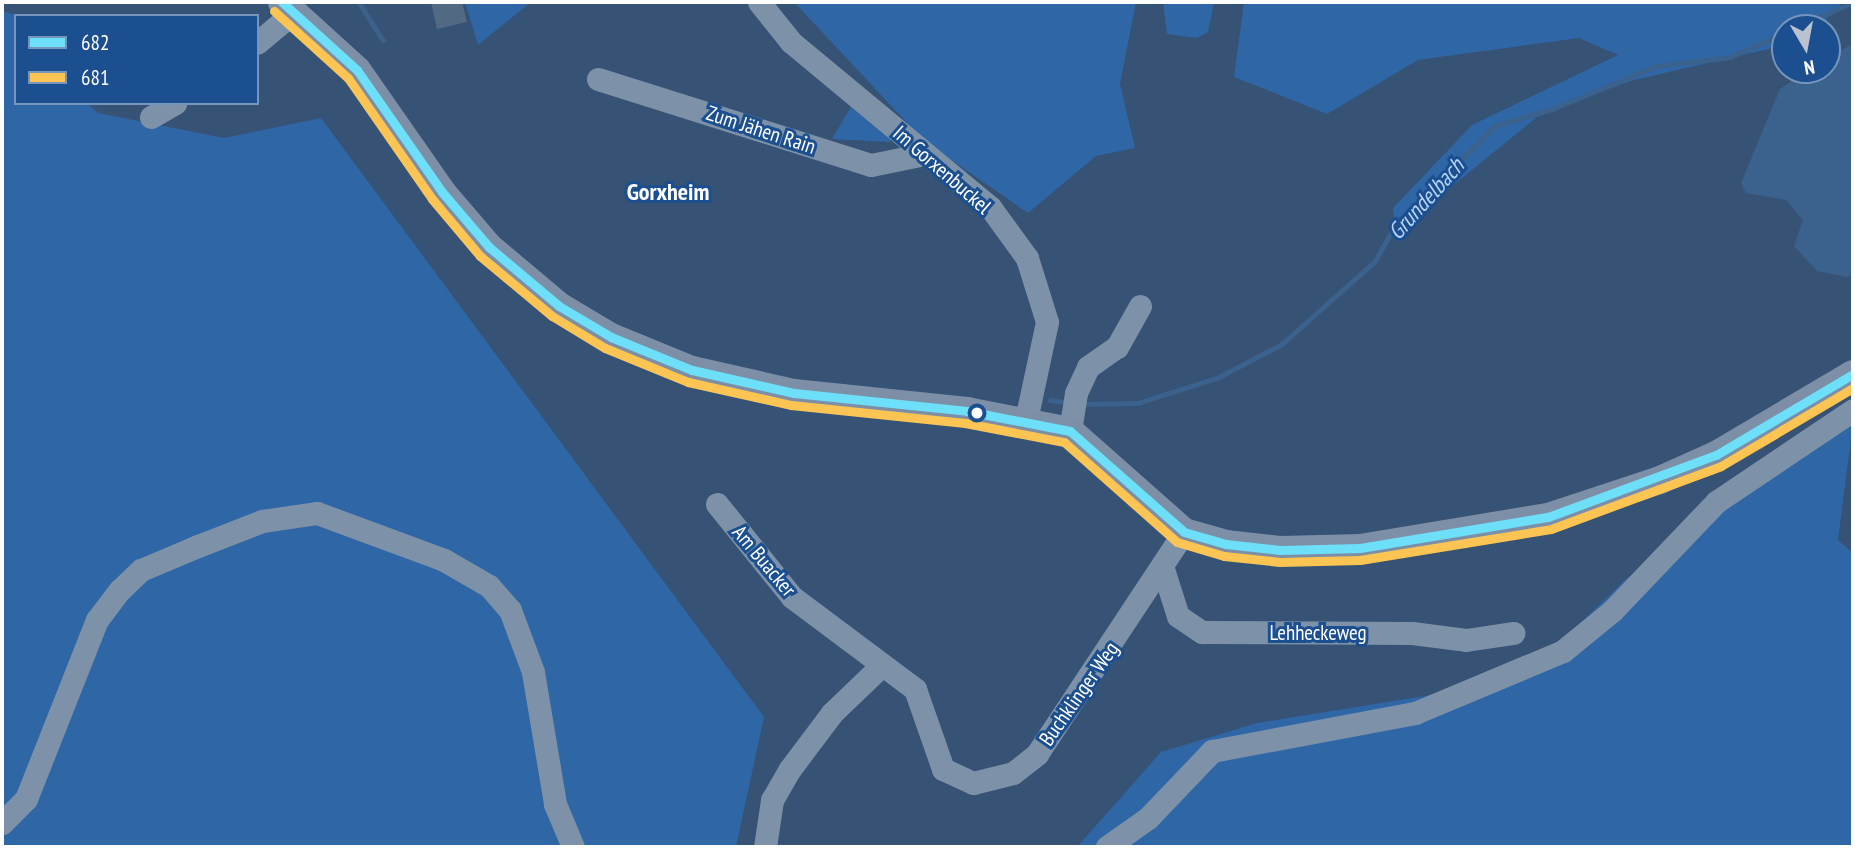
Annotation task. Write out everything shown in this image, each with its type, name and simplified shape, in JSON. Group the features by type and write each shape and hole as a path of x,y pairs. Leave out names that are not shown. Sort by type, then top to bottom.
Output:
{"main road":[{"path":"288,7 357,69 442,192 489,247 559,306 611,337 692,370 794,393 1026,420 1073,412 1184,532 1226,544 1304,551 1360,548 1548,517 1626,493 1716,455 1853,374"}],"street":[{"name":"Im Gorxenbuckel","path":"759,2 792,42 990,208 1027,258 1040,288 1046,347 1026,420"},
{"path":"259,41 288,7"},
{"name":"Zum Jähen Rain","path":"598,79 871,165 925,154"},
{"path":"151,117 172,105"},
{"path":"1073,412 1088,367 1117,347 1140,306"},
{"path":"1107,847 1142,824 1212,751 1415,713 1563,651 1612,611 1716,502 1853,410"},
{"name":"Am Buacker","path":"717,504 792,597 882,665"},
{"path":"2,822 26,799 97,620 120,590 141,570 198,546 283,516 317,513 444,560 489,586 510,610 533,671 555,804 573,847"},
{"name":"Buchklinger Weg","path":"882,665 919,695 943,769 963,781 995,780 1037,754 1058,729 1163,569 1184,532"},
{"name":"Lehheckeweg","path":"1163,569 1178,616 1202,632 1412,633 1466,640 1513,633"},
{"path":"765,847 772,800 790,769 832,713 882,665"}],"shaded area":[{"path":"465,2 531,2 478,45"},
{"path":"794,2 1136,2 1120,84 1135,148 1096,156 1028,213 924,141"},
{"path":"1163,2 1214,2 1208,32 1197,38 1167,34"},
{"path":"1244,2 1843,2 1831,14 1771,14 1771,48 1634,80 1543,112 1396,232 1393,208 1472,125 1618,55 1579,38 1418,60 1327,114 1234,77"},
{"path":"2,11 14,14 14,105 89,105 98,113 224,138 321,118 764,717 736,847 2,847"},
{"path":"1853,44 1853,275 1847,277 1817,271 1794,246 1803,220 1786,200 1746,193 1741,183 1780,89 1787,84 1841,84 1841,50"},
{"path":"855,100 892,133 890,142 832,139"},
{"path":"1853,423 1838,540 1853,553 1853,847 1077,847 1161,752 1257,723 1437,694 1563,640 1625,580 1702,521"}],"building":[{"path":"431,2 462,2 467,22 437,29"}],"waterway":[{"path":"359,2 383,40"},
{"name":"Grundelbach","path":"1827,14 1853,2"},
{"name":"Grundelbach","path":"1082,404 1138,403 1217,378 1282,344 1375,261 1395,225 1495,126 1552,109 1657,66 1730,57 1771,39"},
{"name":"Grundelbach","path":"1050,400 1067,402"}],"transit line":[{"name":"682","path":"282,2 357,70 442,192 489,247 559,306 611,337 692,370 794,393 967,411 1070,431 1184,532 1226,544 1280,550 1360,548 1548,517 1716,455 1853,374"},
{"name":"681","path":"274,11 348,78 432,199 480,256 552,316 605,348 688,382 791,405 965,423 1064,442 1177,542 1224,556 1280,562 1360,560 1551,529 1721,466 1853,388"}],"district":[{"name":"Gorxheim","path":"668,192"}]}
